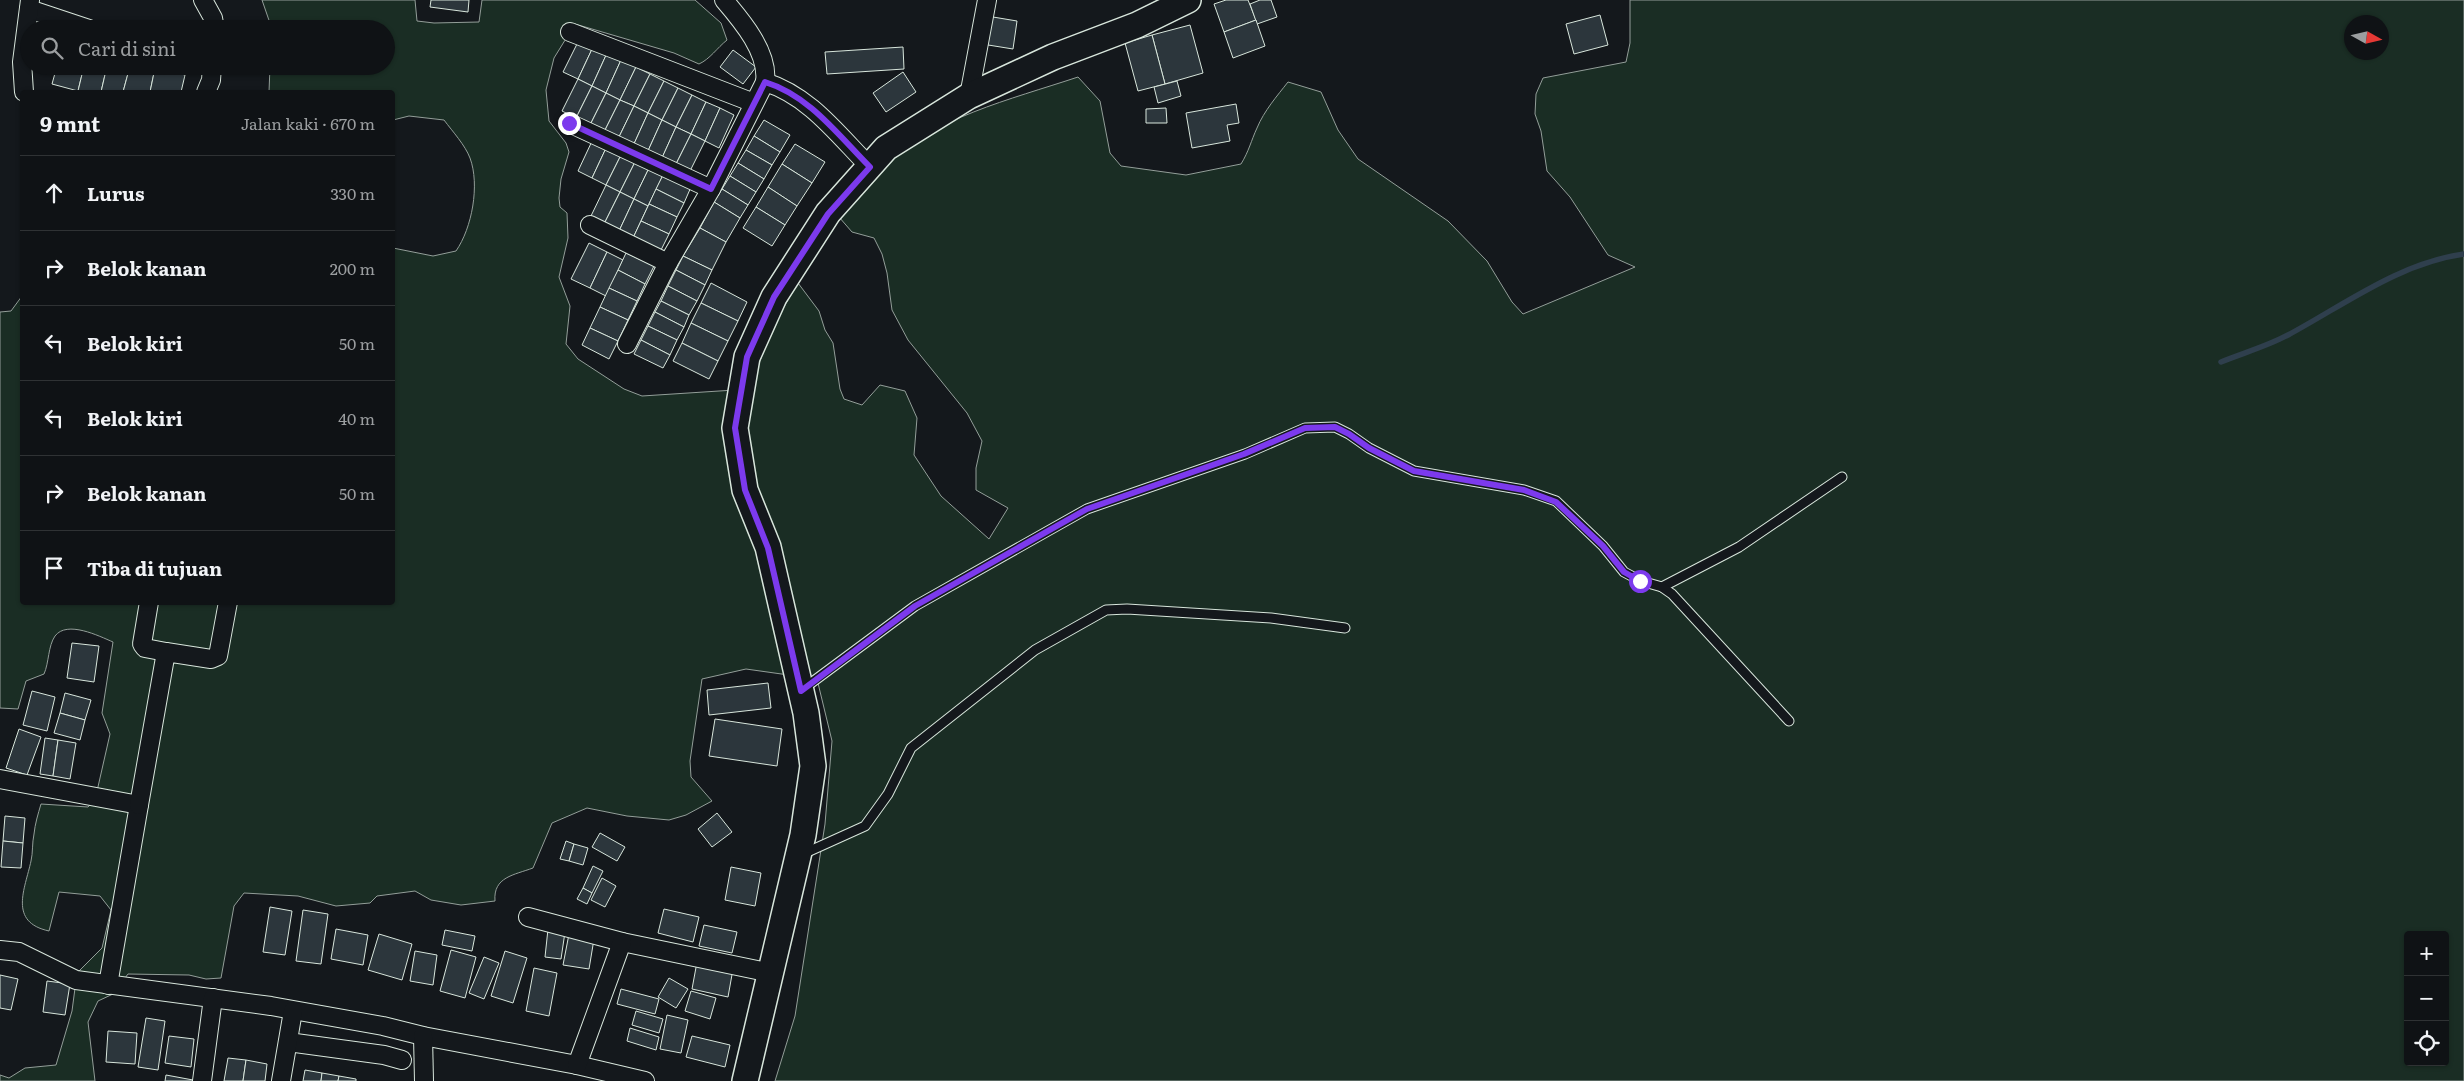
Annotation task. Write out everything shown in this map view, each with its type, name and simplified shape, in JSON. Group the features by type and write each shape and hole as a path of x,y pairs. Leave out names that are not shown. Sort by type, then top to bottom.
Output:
{"main road":[{"path":"745,1081 798,856 813,766 806,713 768,548 745,490 735,428 747,357 774,297 828,214 886,148 969,96 1053,57 1137,25 1188,0"}],"street":[{"path":"203,0 213,20"},
{"path":"627,344 668,263 711,189 765,82 766,70 759,52 743,23 724,0"},
{"path":"969,96 987,0"},
{"path":"28,20 30,4 68,20"},
{"path":"570,32 754,103"},
{"path":"23,75 24,90"},
{"path":"207,90 211,80 210,75"},
{"path":"765,82 787,90 805,101 870,167"},
{"path":"569,123 711,189"},
{"path":"590,225 668,263"},
{"path":"148,605 142,644 145,648 211,659 218,656 227,605"},
{"path":"108,985 166,652"},
{"path":"0,779 139,804"},
{"path":"528,917 622,942 771,973"},
{"path":"587,1072 622,942"},
{"path":"0,950 19,952 76,980 213,998 383,1026 587,1072 645,1081"},
{"path":"202,1081 213,998"},
{"path":"282,1081 293,1011"},
{"path":"422,1036 424,1081"},
{"path":"288,1042 384,1055 402,1060"}],"lane":[{"path":"801,691 915,606 1087,509 1244,454 1305,428 1335,427 1369,448 1414,471 1524,490 1556,502 1603,546 1624,572 1640,581 1662,587 1672,594 1789,721"},
{"path":"1662,587 1739,547 1842,477"},
{"path":"798,856 865,826 888,794 911,748 1035,650 1106,610 1127,609 1271,618 1345,628"}],"green space":[{"path":"262,0 415,0 417,21 434,23 479,22 482,0 695,0 721,23 727,40 699,64 674,53 575,24 554,58 546,90 549,121 566,143 569,152 561,179 559,198 560,207 567,213 568,238 559,277 570,306 566,344 578,359 624,389 642,396 750,389 772,327 798,283 819,311 825,330 833,343 840,389 844,399 862,405 880,385 905,391 917,418 914,455 941,496 989,539 1008,508 976,490 976,468 982,441 967,413 908,340 892,310 887,273 882,254 874,238 852,232 839,217 875,173 902,150 925,135 949,123 1000,102 1078,77 1100,101 1110,153 1121,166 1186,175 1241,164 1263,116 1288,82 1321,92 1338,130 1358,159 1448,221 1487,261 1512,302 1523,314 1635,267 1608,255 1570,197 1547,171 1541,131 1535,114 1536,94 1543,78 1626,62 1630,43 1630,0 2464,0 2464,1081 775,1081 795,1016 825,824 832,741 817,679 746,669 702,679 690,761 691,777 712,801 686,815 669,820 627,816 587,808 552,823 533,868 512,875 501,882 495,893 495,901 461,905 431,900 415,891 377,896 370,903 336,906 298,896 244,893 234,906 221,978 206,979 189,975 128,974 113,994 98,1001 88,1022 95,1081 0,1081 0,1075 9,1078 25,1068 56,1065 72,1011 77,973 102,948 111,910 100,896 59,892 49,931 36,927 28,920 22,903 32,858 35,826 41,804 88,807 95,800 110,734 102,713 113,642 75,629 60,631 53,640 44,674 26,681 18,709 0,708 0,312 11,311 20,299 20,605 395,605 395,248 433,256 456,251 462,242 470,219 473,206 474,181 470,158 465,148 444,120 409,116 395,120 395,90 269,90 270,75 395,75 395,20 269,20"}],"building":[{"path":"431,0 469,0 468,12 430,7"},
{"path":"1226,0 1248,0 1256,20 1224,32 1214,4"},
{"path":"1260,0 1271,0 1277,17 1257,24 1250,4"},
{"path":"1600,15 1608,45 1574,54 1566,24"},
{"path":"987,16 1017,21 1013,49 982,44"},
{"path":"1256,20 1265,46 1233,58 1224,32"},
{"path":"1190,25 1203,73 1165,84 1152,35"},
{"path":"1152,35 1165,84 1138,91 1125,43"},
{"path":"579,40 593,47 578,79 563,72"},
{"path":"593,47 607,53 592,86 578,79"},
{"path":"903,47 904,69 827,74 825,52"},
{"path":"733,50 756,67 743,84 720,67"},
{"path":"607,53 621,60 606,93 592,86"},
{"path":"621,60 636,67 620,100 606,93"},
{"path":"636,67 650,74 634,106 620,100"},
{"path":"903,72 916,92 886,112 873,93"},
{"path":"650,74 664,81 648,113 634,106"},
{"path":"54,75 82,75 78,90 52,84"},
{"path":"82,75 105,75 101,90 78,90"},
{"path":"105,75 128,75 124,90 101,90"},
{"path":"128,75 154,75 150,90 124,90"},
{"path":"154,75 185,75 181,90 150,90"},
{"path":"578,79 592,86 576,118 562,111"},
{"path":"664,81 678,88 662,120 648,113"},
{"path":"1177,81 1181,96 1158,103 1154,87"},
{"path":"592,86 606,93 590,125 576,118"},
{"path":"678,88 692,95 676,127 662,120"},
{"path":"606,93 620,100 604,132 590,125"},
{"path":"692,95 706,102 691,134 676,127"},
{"path":"620,100 634,106 618,139 604,132"},
{"path":"706,102 720,108 705,141 691,134"},
{"path":"1236,104 1239,123 1227,125 1230,141 1192,148 1186,113"},
{"path":"634,106 648,113 633,146 618,139"},
{"path":"720,108 734,115 719,148 705,141"},
{"path":"1166,108 1167,123 1146,123 1146,109"},
{"path":"648,113 662,120 647,153 633,146"},
{"path":"662,120 676,127 661,160 647,153"},
{"path":"764,120 790,135 780,152 754,136"},
{"path":"676,127 691,134 675,166 661,160"},
{"path":"691,134 705,141 689,173 675,166"},
{"path":"754,136 780,152 772,165 746,150"},
{"path":"593,139 607,146 592,178 578,171"},
{"path":"795,144 825,162 812,183 782,164"},
{"path":"607,146 622,153 606,185 592,178"},
{"path":"746,150 772,165 764,179 738,163"},
{"path":"622,153 636,160 620,192 606,185"},
{"path":"636,160 650,166 634,199 620,192"},
{"path":"738,163 764,179 756,192 730,176"},
{"path":"782,164 812,183 797,206 768,187"},
{"path":"650,166 664,173 648,206 634,199"},
{"path":"664,173 691,187 684,203 656,189"},
{"path":"730,176 756,192 748,205 722,189"},
{"path":"606,185 620,192 604,224 590,218"},
{"path":"768,187 797,206 785,225 756,207"},
{"path":"656,189 684,203 677,217 649,204"},
{"path":"722,189 748,205 740,218 714,202"},
{"path":"620,192 634,199 619,231 604,224"},
{"path":"634,199 648,206 633,238 619,231"},
{"path":"714,202 740,218 726,242 700,228"},
{"path":"649,204 677,217 669,234 641,221"},
{"path":"756,207 785,225 772,246 743,228"},
{"path":"641,221 669,234 660,252 633,238"},
{"path":"700,228 726,242 712,270 683,256"},
{"path":"589,243 607,252 590,288 571,279"},
{"path":"607,252 623,260 606,296 590,288"},
{"path":"626,253 654,266 645,284 618,270"},
{"path":"683,256 712,270 705,285 676,270"},
{"path":"618,270 645,284 637,301 609,288"},
{"path":"676,270 705,285 697,301 668,286"},
{"path":"711,283 747,302 738,321 701,303"},
{"path":"668,286 697,301 689,315 661,301"},
{"path":"609,288 637,301 628,320 600,307"},
{"path":"661,301 689,315 684,327 655,312"},
{"path":"701,303 738,321 728,341 691,323"},
{"path":"600,307 628,320 618,341 590,328"},
{"path":"655,312 684,327 677,340 648,326"},
{"path":"691,323 728,341 718,361 682,343"},
{"path":"648,326 677,340 670,355 641,340"},
{"path":"590,328 618,341 609,359 582,345"},
{"path":"641,340 670,355 663,368 634,354"},
{"path":"682,343 718,361 709,379 673,361"},
{"path":"72,643 99,646 94,682 67,678"},
{"path":"768,683 771,708 709,715 707,690"},
{"path":"32,691 55,697 47,731 23,725"},
{"path":"65,693 91,700 85,720 60,713"},
{"path":"60,713 85,720 80,740 54,733"},
{"path":"715,719 782,729 777,766 709,756"},
{"path":"19,729 41,737 27,775 6,768"},
{"path":"45,738 58,740 53,776 40,774"},
{"path":"58,740 76,743 70,779 53,776"},
{"path":"717,813 732,832 712,847 698,829"},
{"path":"5,816 25,818 23,843 3,841"},
{"path":"600,833 625,847 617,861 592,847"},
{"path":"3,841 23,843 21,868 1,867"},
{"path":"566,841 574,844 569,861 560,859"},
{"path":"574,844 588,848 583,865 569,861"},
{"path":"593,866 603,871 592,893 583,888"},
{"path":"731,867 761,873 755,906 725,900"},
{"path":"602,878 616,886 605,907 591,900"},
{"path":"583,888 592,893 587,904 577,899"},
{"path":"270,907 292,911 285,955 263,952"},
{"path":"664,909 699,917 693,942 658,933"},
{"path":"303,910 328,914 321,964 296,961"},
{"path":"704,925 737,932 732,953 699,946"},
{"path":"336,929 368,935 363,965 331,959"},
{"path":"548,929 565,932 561,959 545,957"},
{"path":"445,930 475,936 472,951 442,945"},
{"path":"379,934 412,944 402,980 368,970"},
{"path":"569,934 594,939 589,969 563,965"},
{"path":"451,950 476,957 465,998 440,991"},
{"path":"415,951 437,955 433,985 410,981"},
{"path":"505,951 527,958 513,1003 491,996"},
{"path":"484,957 499,963 484,999 469,993"},
{"path":"697,962 733,969 728,997 692,989"},
{"path":"534,968 557,973 549,1016 526,1011"},
{"path":"0,975 18,979 11,1010 0,1008"},
{"path":"669,978 688,989 676,1008 658,997"},
{"path":"47,981 70,984 65,1015 43,1012"},
{"path":"621,989 659,999 655,1014 617,1004"},
{"path":"691,991 716,998 710,1019 685,1011"},
{"path":"636,1011 663,1019 659,1033 632,1025"},
{"path":"667,1015 688,1020 681,1053 660,1049"},
{"path":"146,1018 165,1021 158,1070 138,1067"},
{"path":"630,1028 659,1037 656,1050 627,1041"},
{"path":"108,1031 137,1033 135,1064 106,1062"},
{"path":"169,1036 194,1039 191,1067 165,1063"},
{"path":"692,1036 730,1045 725,1067 686,1057"},
{"path":"228,1058 246,1060 243,1081 224,1081"},
{"path":"246,1060 267,1064 265,1081 243,1081"},
{"path":"305,1070 322,1073 321,1081 303,1081"},
{"path":"322,1073 339,1076 338,1081 321,1081"},
{"path":"166,1075 193,1080 193,1081 165,1081"},
{"path":"339,1076 356,1079 356,1081 338,1081"}],"waterway":[{"path":"2221,362 2280,339 2373,287 2417,266 2464,254"}],"route":[{"path":"569,123 711,189 765,82 787,90 805,101 870,167 828,214 774,297 747,357 735,428 745,490 768,548 801,691 915,606 1087,509 1244,454 1305,428 1320,426 1335,427 1369,448 1414,471 1524,490 1556,502 1603,546 1624,572 1640,581"}]}
